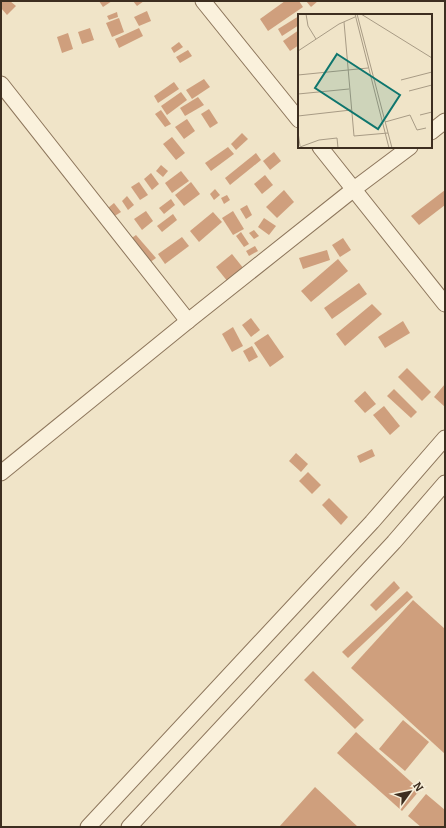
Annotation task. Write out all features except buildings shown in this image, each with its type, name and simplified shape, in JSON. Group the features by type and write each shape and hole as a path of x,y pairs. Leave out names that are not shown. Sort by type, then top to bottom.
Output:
{"street":[{"path":"203,1 298,119"},
{"path":"1,84 188,321"},
{"path":"432,131 445,121"},
{"path":"321,148 445,304"},
{"path":"3,468 354,189 409,148"},
{"path":"88,827 366,528 445,438"},
{"path":"129,827 394,542 445,483"}]}
